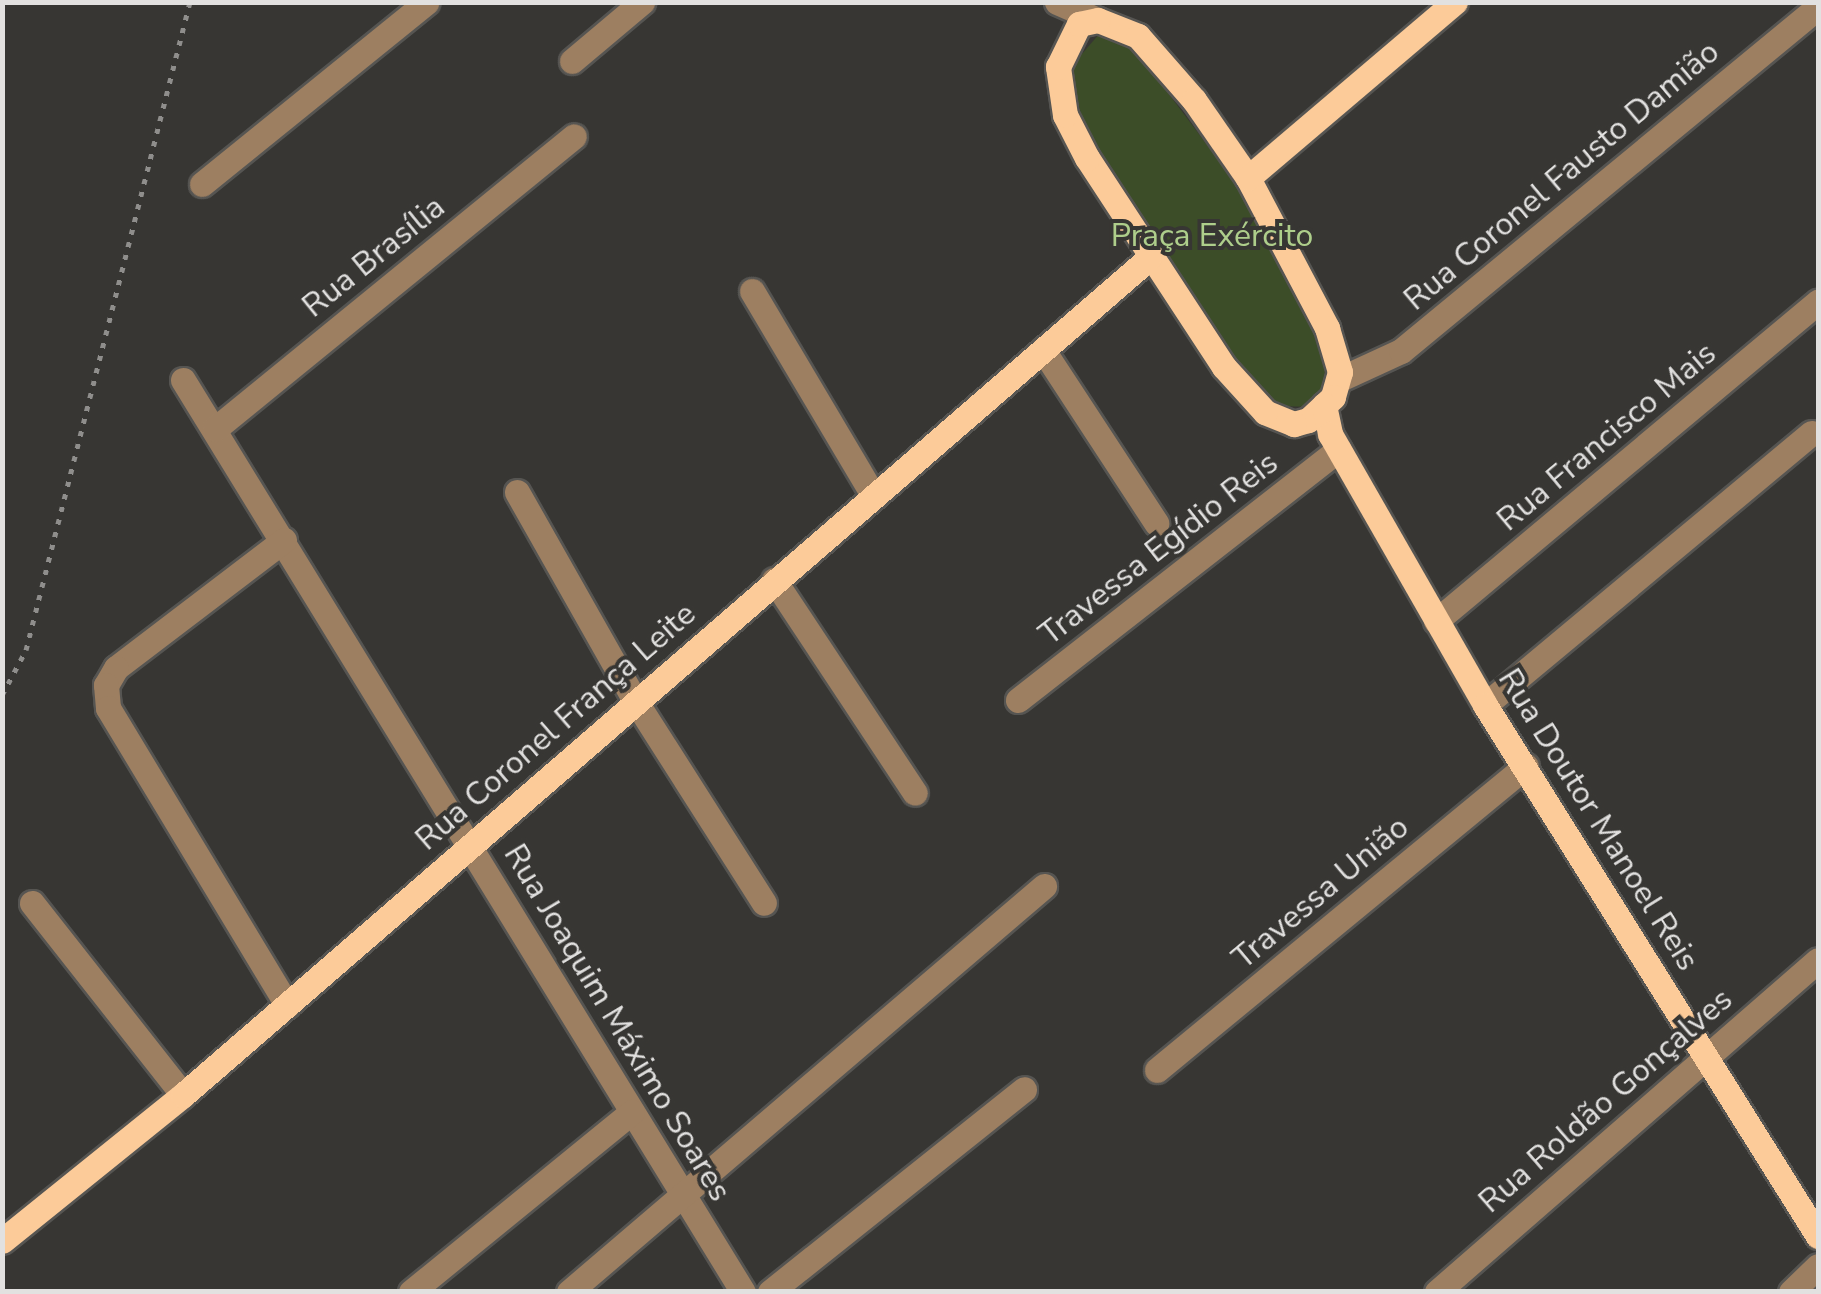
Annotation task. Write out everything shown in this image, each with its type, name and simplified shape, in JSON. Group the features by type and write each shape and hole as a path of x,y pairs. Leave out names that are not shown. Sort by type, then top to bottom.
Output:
{"main road":[{"path":"1248,178 1455,2"},
{"path":"1098,20 1115,21 1162,58 1248,178 1328,328 1338,380 1325,427 1294,424 1265,412 1148,259 1064,115 1064,44 1079,24 1098,20"},
{"name":"Rua Coronel França Leite","path":"2,1240 287,1006 469,844 1148,259"},
{"name":"Rua Doutor Manoel Reis","path":"1325,427 1485,705 1708,1054 1818,1236"}],"street":[{"path":"202,184 428,2"},
{"path":"572,60 642,2"},
{"path":"1056,2 1098,20"},
{"path":"1056,2 1064,44"},
{"name":"Rua Coronel Fausto Damião","path":"1338,380 1401,352 1818,7"},
{"name":"Rua Brasília","path":"215,429 574,136"},
{"path":"752,292 874,495"},
{"name":"Rua Francisco Mais","path":"1436,621 1818,302"},
{"path":"1042,350 1156,524"},
{"name":"Rua Joaquim Máximo Soares","path":"183,380 743,1292"},
{"name":"Travessa Egídio Reis","path":"1018,700 1325,427"},
{"path":"1485,705 1812,432"},
{"path":"517,492 636,702 764,902"},
{"path":"284,540 116,668 106,685 108,708 287,1006"},
{"path":"774,580 915,793"},
{"name":"Travessa União","path":"1157,1070 1526,766"},
{"path":"569,1292 685,1200 1044,886"},
{"path":"32,903 183,1095"},
{"name":"Rua Roldão Gonçalves","path":"1437,1292 1818,960"},
{"path":"770,1292 1024,1089"},
{"path":"410,1292 632,1112"},
{"path":"1791,1292 1818,1266"}],"path":[{"path":"2,695 26,650 190,2"}],"green space":[{"name":"Praça Exército","path":"1100,33 1135,49 1253,206 1334,365 1314,407 1277,406 1217,341 1084,125 1069,69"}]}
